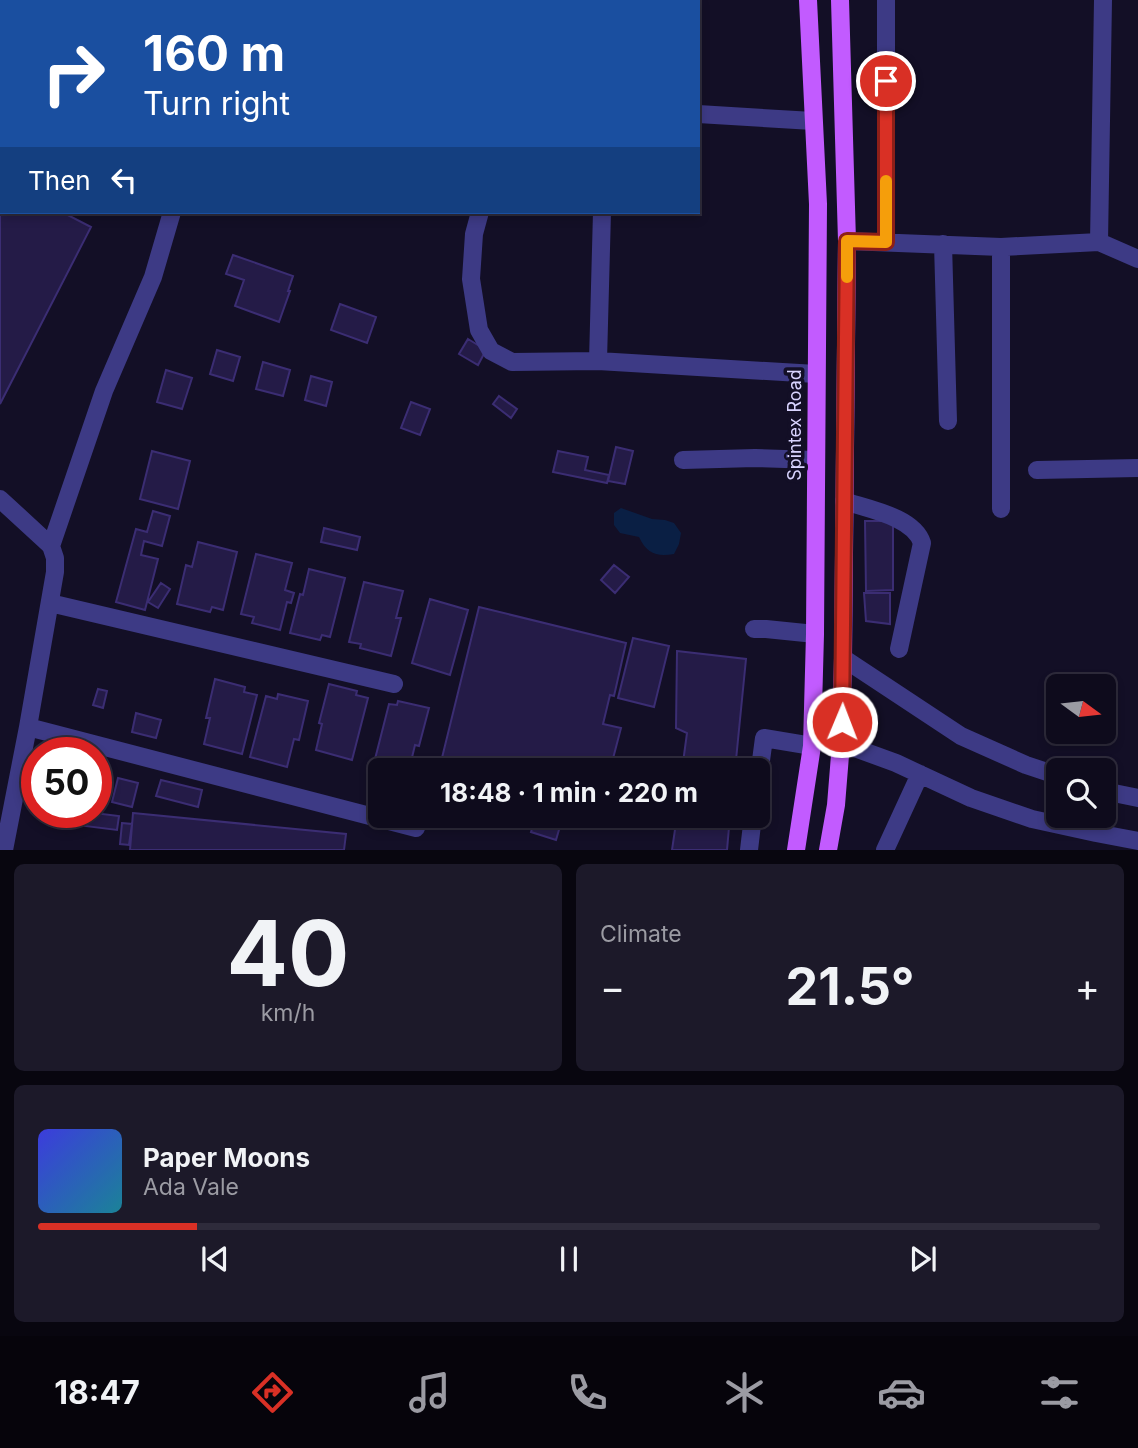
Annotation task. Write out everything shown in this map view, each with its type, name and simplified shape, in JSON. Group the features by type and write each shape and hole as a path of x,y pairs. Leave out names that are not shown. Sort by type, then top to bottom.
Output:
{"main road":[{"name":"Spintex Road","path":"796,849 812,746 815,634 818,204 808,0"},
{"path":"828,849 836,805 841,744 843,658 847,241 841,0"}],"street":[{"path":"886,0 886,242"},
{"path":"1099,242 1103,0"},
{"path":"700,114 813,121"},
{"path":"51,546 104,391 153,277 171,214"},
{"path":"479,214 474,234 471,279 479,330 491,351 512,362 598,361 816,374"},
{"path":"598,361 601,214"},
{"path":"847,241 1001,247 1099,242 1138,257"},
{"path":"943,244 948,421"},
{"path":"1001,247 1001,509"},
{"path":"683,460 815,460"},
{"path":"1037,470 1138,468"},
{"path":"0,499 51,546 55,558 50,603 4,849"},
{"path":"844,501 900,520 920,537 922,543 899,649"},
{"path":"50,603 394,684"},
{"path":"754,629 815,634"},
{"path":"843,658 961,736 1046,772"},
{"path":"28,727 368,816"},
{"path":"761,758 764,738 812,746"},
{"path":"841,744 895,763 971,798 1032,819 1138,841"},
{"path":"885,849 920,774"},
{"path":"1116,793 1138,798"},
{"path":"748,849 751,828"}],"water":[{"path":"621,508 652,519 674,523 681,533 674,554 653,553 639,537 620,533 614,525 614,513"}],"building":[{"path":"0,214 66,214 91,227 0,404"},
{"path":"233,255 293,276 279,322 235,306 244,280 226,274"},
{"path":"340,304 376,317 367,343 331,330"},
{"path":"468,339 486,350 478,365 459,354"},
{"path":"217,350 240,357 233,381 210,374"},
{"path":"263,362 290,370 283,396 256,389"},
{"path":"166,370 192,378 182,409 157,402"},
{"path":"311,376 332,382 326,406 305,400"},
{"path":"499,396 517,409 511,418 493,404"},
{"path":"411,402 430,409 420,435 401,428"},
{"path":"616,447 633,451 625,484 608,481"},
{"path":"152,451 190,461 178,509 140,499"},
{"path":"558,451 588,457 585,470 609,475 607,483 553,472"},
{"path":"153,511 170,516 162,546 144,541 141,555 158,559 145,610 116,602 136,529 147,532"},
{"path":"865,521 893,521 893,590 866,591"},
{"path":"324,528 360,537 357,550 321,542"},
{"path":"198,542 237,552 223,610 212,607 210,612 177,604 186,565 192,567"},
{"path":"256,554 292,563 285,590 294,593 291,603 287,602 280,630 252,623 254,617 241,614"},
{"path":"614,565 629,577 615,593 601,580"},
{"path":"309,569 345,578 330,637 322,635 320,640 290,633"},
{"path":"364,582 403,591 396,618 401,618 391,656 360,648 361,644 349,642"},
{"path":"161,583 170,589 158,608 148,602"},
{"path":"864,593 890,593 890,624 866,621"},
{"path":"430,599 468,610 450,675 412,663"},
{"path":"479,607 626,643 614,696 610,695 603,724 621,728 613,758 442,758"},
{"path":"633,638 669,646 654,707 618,698"},
{"path":"677,651 746,659 736,758 684,758 687,733 676,728"},
{"path":"215,679 245,687 244,692 257,695 242,754 204,744 210,718 206,718"},
{"path":"329,684 357,691 356,695 368,698 352,760 316,750 322,724 319,723"},
{"path":"98,689 107,691 103,708 93,705"},
{"path":"278,694 308,701 299,740 294,739 287,767 250,757 266,696 277,699"},
{"path":"398,701 429,708 419,746 415,745 412,758 375,758 389,704 397,705"},
{"path":"136,713 161,720 156,738 132,732"},
{"path":"118,778 138,783 132,807 112,802"},
{"path":"161,780 202,790 198,807 156,796"},
{"path":"133,813 346,834 344,850 130,850"},
{"path":"112,815 119,816 117,830 101,828 112,828"},
{"path":"122,823 132,824 129,845 120,844"},
{"path":"532,828 560,828 556,840 531,832"},
{"path":"675,828 729,828 727,850 672,850"}],"slow traffic":[{"path":"847,277 847,241 886,242 886,181"}],"route":[{"path":"842,722 847,241 886,242 886,81"}]}
